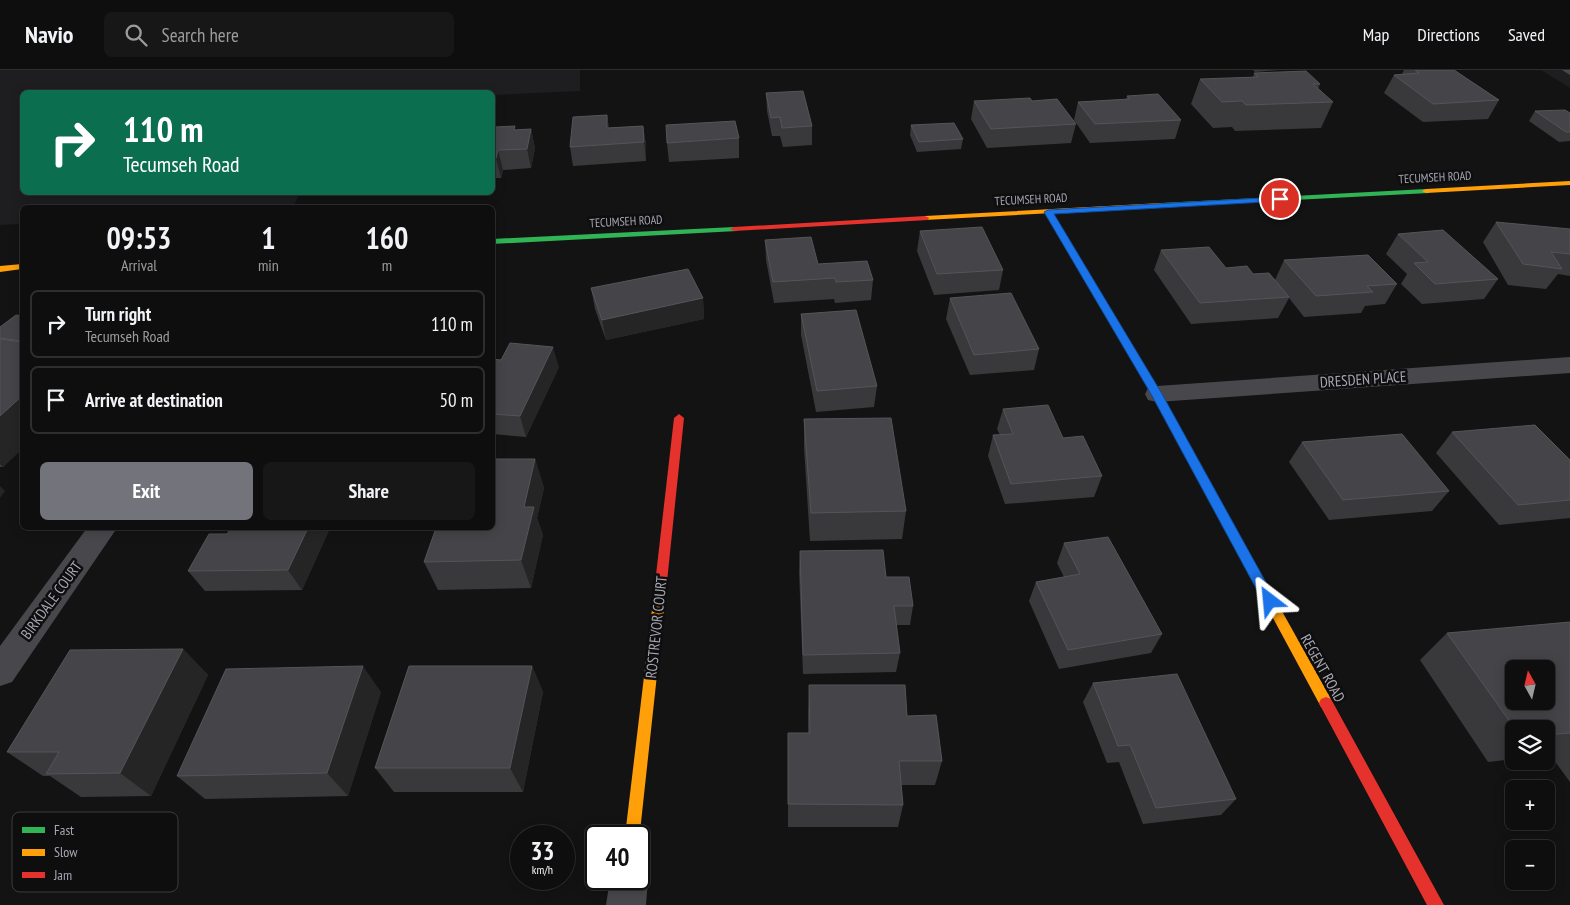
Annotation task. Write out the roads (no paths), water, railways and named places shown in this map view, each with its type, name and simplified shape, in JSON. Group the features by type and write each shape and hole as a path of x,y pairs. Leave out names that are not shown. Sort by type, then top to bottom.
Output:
{"main road":[{"name":"TECUMSEH ROAD","path":"495,242 1570,183"},
{"name":"REGENT ROAD","path":"1048,212 1157,394 1436,905"},
{"path":"0,269 20,267"},
{"name":"ROSTREVOR COURT","path":"634,825 679,418"}],"street":[{"name":"DRESDEN PLACE","path":"1157,394 1570,365"},
{"name":"BIRKDALE COURT","path":"0,672 102,530"},
{"path":"626,905 628,890"}]}
